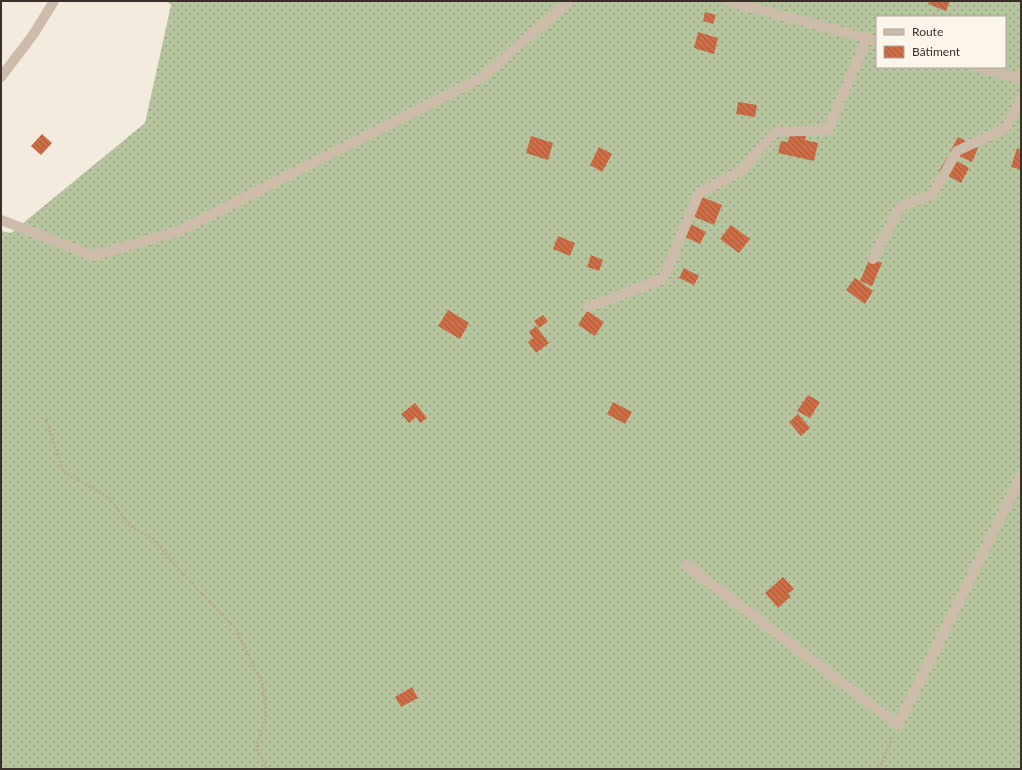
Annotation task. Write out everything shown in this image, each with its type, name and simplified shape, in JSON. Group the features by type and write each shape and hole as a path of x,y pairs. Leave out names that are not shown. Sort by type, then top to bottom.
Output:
{"street":[{"path":"1,77 33,35 54,1"},
{"path":"1,220 93,256 179,231 480,78 570,1"},
{"path":"589,307 663,279 700,193 741,171 775,132 828,130 872,40 727,1"},
{"path":"980,68 1021,79"},
{"path":"874,259 900,207 932,194 957,151 1006,128 1021,98"},
{"path":"686,565 898,725 1021,476"}],"path":[{"path":"46,419 63,471 108,498 129,525 153,539 183,574 236,629 263,685 266,716 256,748 267,769"},
{"path":"879,769 898,725"}],"green space":[{"path":"167,1 1021,1 1021,769 1,769 1,231 11,233 145,123 171,5"}],"building":[{"path":"929,1 950,1 946,11 928,4"},
{"path":"705,12 716,15 713,24 703,21"},
{"path":"698,32 718,38 714,54 694,48"},
{"path":"738,102 757,105 755,117 736,114"},
{"path":"790,130 807,133 805,140 818,143 814,161 778,153 781,141 788,142"},
{"path":"42,134 52,143 41,155 31,146"},
{"path":"531,136 553,143 548,160 526,153"},
{"path":"958,137 978,148 972,162 950,152"},
{"path":"599,147 612,154 602,172 590,165"},
{"path":"1017,148 1021,150 1021,170 1011,167"},
{"path":"948,156 969,168 961,183 939,171"},
{"path":"697,195 722,205 714,225 690,215"},
{"path":"689,223 706,232 700,244 683,236"},
{"path":"731,225 750,239 739,253 720,239"},
{"path":"558,236 575,243 570,256 553,249"},
{"path":"591,255 603,260 599,271 587,267"},
{"path":"870,258 882,263 872,286 860,281"},
{"path":"684,268 699,276 694,285 679,278"},
{"path":"855,278 873,291 865,304 846,290"},
{"path":"448,310 469,323 460,339 438,326"},
{"path":"587,311 604,322 595,336 578,325"},
{"path":"543,315 548,321 539,328 534,321"},
{"path":"536,326 549,343 536,353 528,342 533,338 529,332"},
{"path":"808,395 820,402 810,418 797,411"},
{"path":"613,402 632,412 625,424 607,414"},
{"path":"415,403 427,418 420,423 416,417 409,423 401,414"},
{"path":"798,414 810,428 801,436 789,422"},
{"path":"783,577 794,589 788,594 791,596 778,608 765,593"},
{"path":"412,687 418,698 401,707 395,697"}]}
